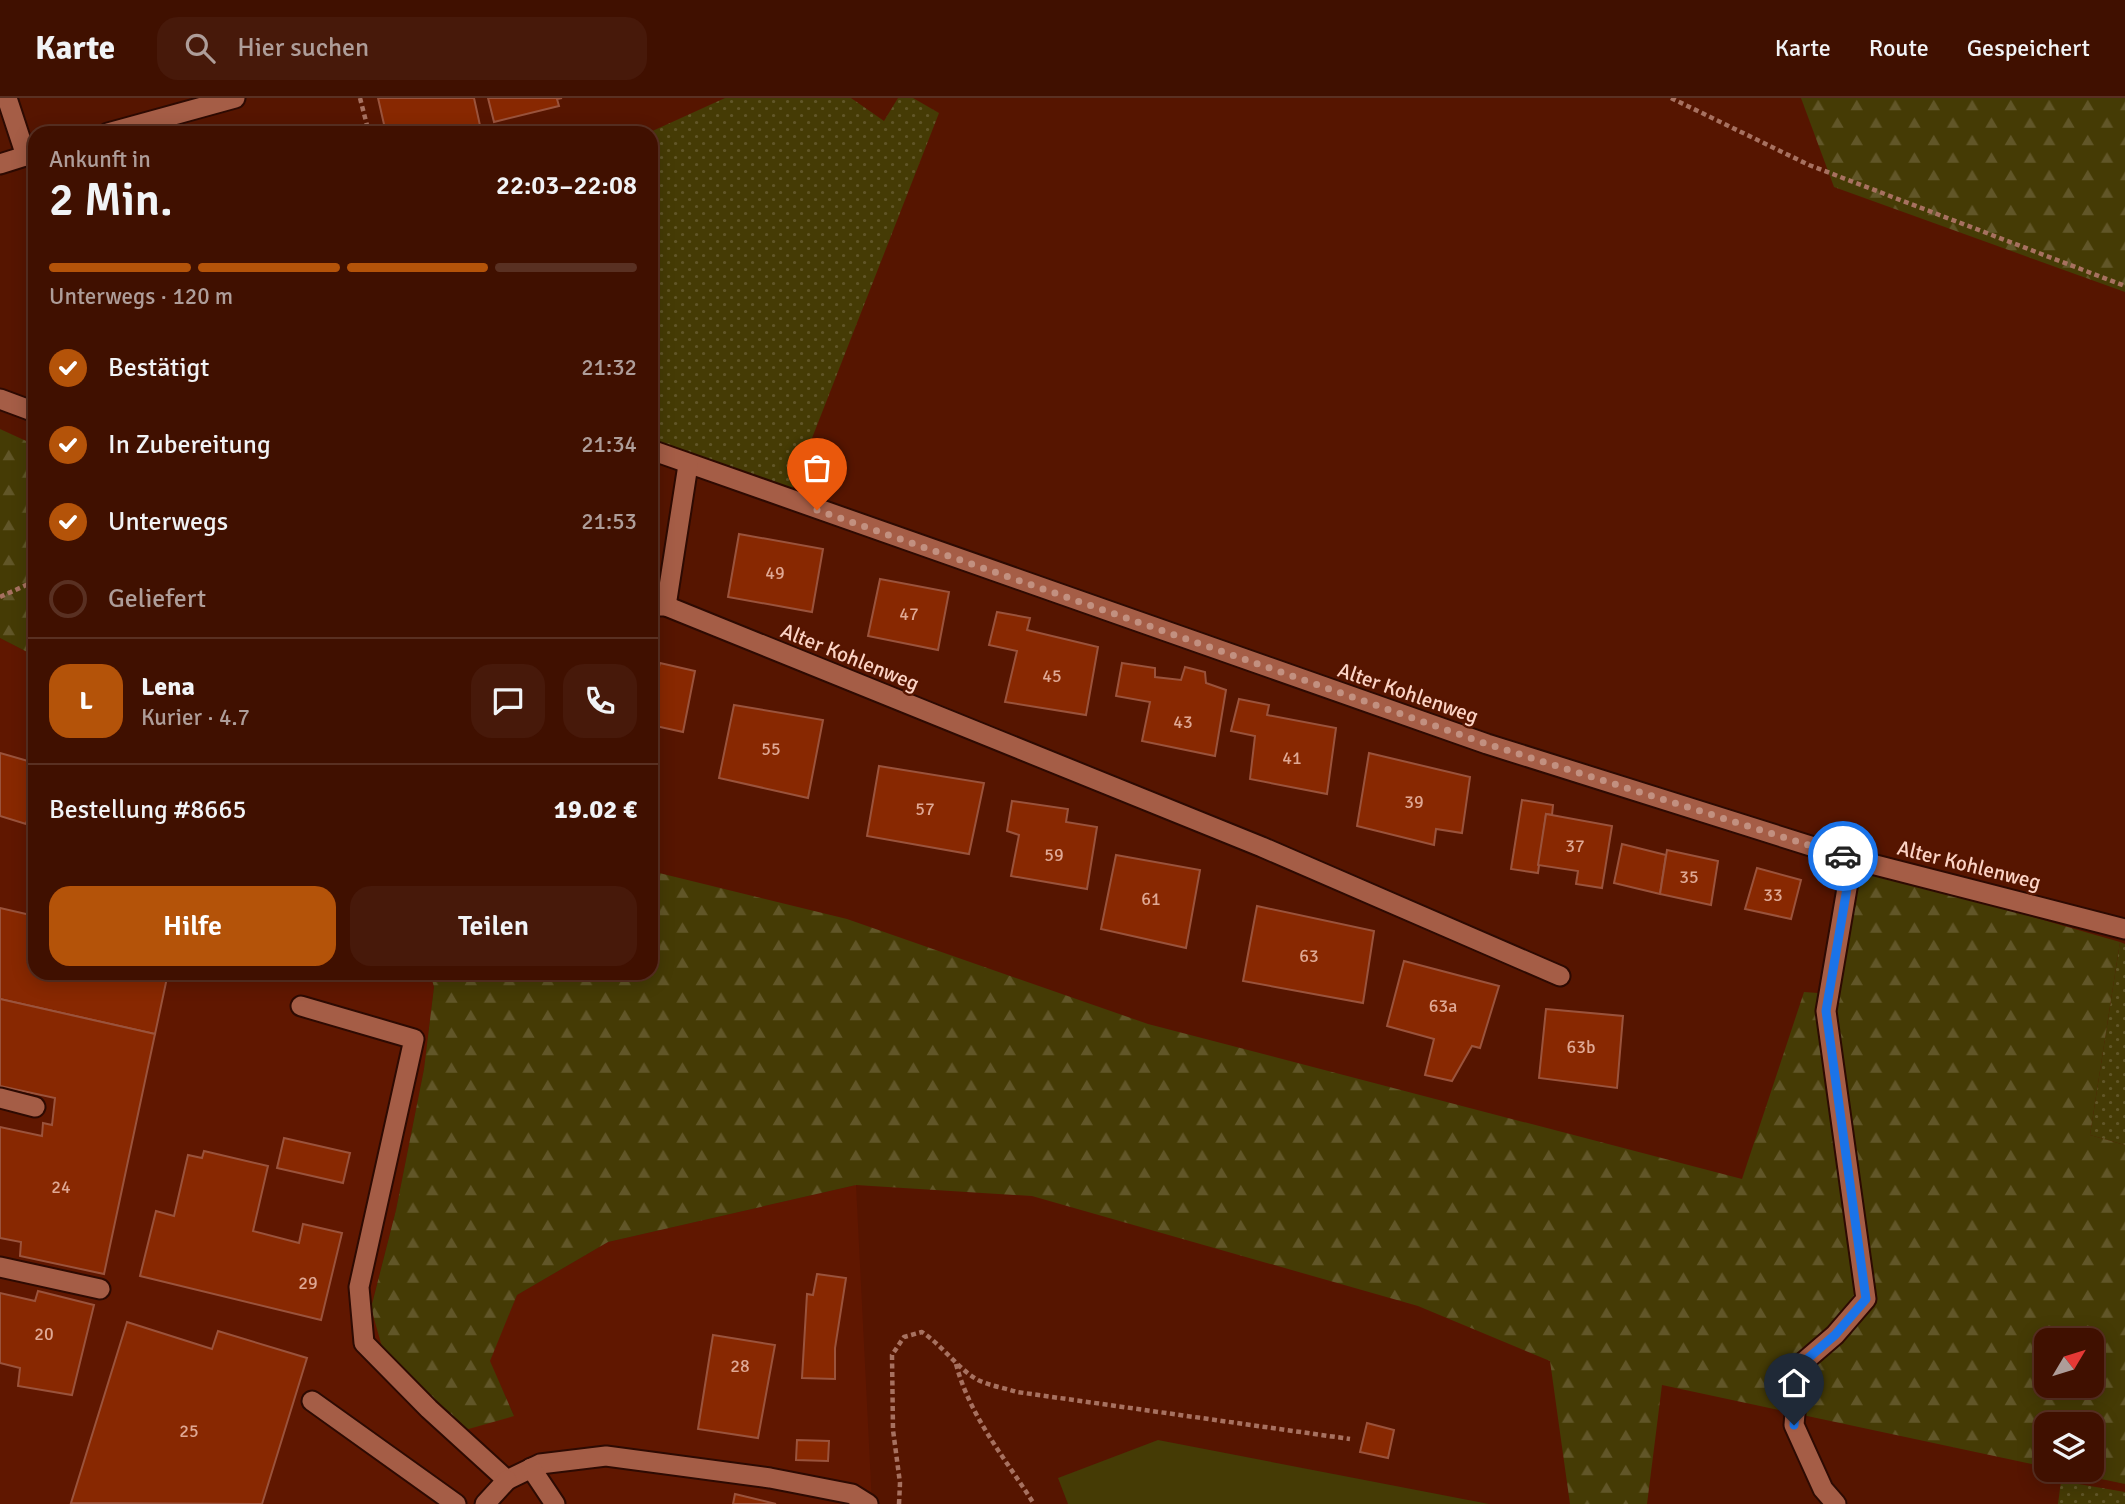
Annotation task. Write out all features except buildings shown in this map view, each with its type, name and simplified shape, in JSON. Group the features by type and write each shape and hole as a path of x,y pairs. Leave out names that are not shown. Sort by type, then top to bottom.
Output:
{"street":[{"path":"7,98 28,149"},
{"path":"133,126 235,98"},
{"path":"0,164 28,155"},
{"path":"0,399 28,409"},
{"name":"Alter Kohlenweg","path":"658,453 1487,744 1852,859 2125,929"},
{"name":"Alter Kohlenweg","path":"688,465 659,606 1262,847 1560,976"},
{"path":"1836,1504 1823,1489 1794,1425 1799,1366 1835,1335 1866,1299 1826,1011 1852,859"},
{"path":"301,1006 414,1038 359,1287 364,1343 429,1409 508,1480"},
{"path":"0,1098 35,1107"},
{"path":"0,1266 100,1289"},
{"path":"312,1401 456,1504"},
{"path":"485,1504 508,1480 540,1464 606,1456 770,1478 852,1494 868,1504"},
{"path":"531,1468 555,1504"}],"path":[{"path":"360,98 367,126"},
{"path":"1671,98 1810,165 2125,286"},
{"path":"0,597 28,584"},
{"path":"899,1504 900,1482 893,1430 892,1355 904,1337 922,1332 942,1345 956,1363 979,1380 1017,1392 1350,1439"},
{"path":"956,1363 962,1387 979,1422 1034,1504"}],"shaded area":[{"path":"0,638 28,652 28,980 432,980 434,987 424,1069 396,1210 371,1307 514,1415 489,1361 517,1295 608,1242 856,1185 872,1504 0,1504"}],"green space":[{"path":"725,98 851,98 884,121 898,98 913,98 939,113 789,497 658,445 658,128"},
{"path":"1801,98 2125,98 2125,292 1834,187"},
{"path":"0,429 28,442 28,652 0,638"},
{"path":"1856,866 2120,942 2090,1135 2125,1145 2125,1484 2104,1480 2104,1412 2034,1412 2034,1464 1662,1385 1647,1504 1570,1504 1550,1361 1418,1306 1032,1196 856,1185 608,1242 517,1295 490,1361 514,1416 465,1430 386,1361 371,1308 396,1210 424,1069 434,987 432,980 658,980 658,873 847,919 1148,1024 1742,1179 1804,992 1818,993"},
{"path":"2120,942 2125,944 2125,1145 2090,1135"},
{"path":"1158,1440 1489,1504 1068,1504 1058,1478"},
{"path":"2061,1482 2125,1492 2125,1504 2058,1504"}],"way so far":[{"path":"817,510 1487,744 1843,856"}],"route":[{"path":"1794,1425 1799,1366 1835,1335 1866,1299 1826,1011 1852,859 1843,856"}]}
